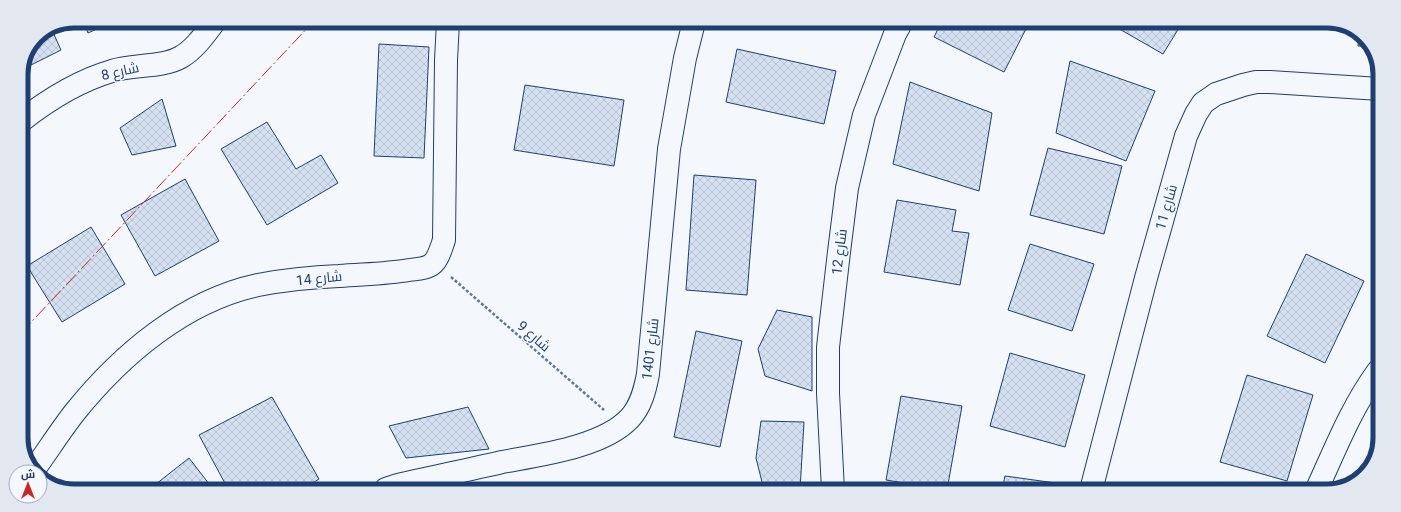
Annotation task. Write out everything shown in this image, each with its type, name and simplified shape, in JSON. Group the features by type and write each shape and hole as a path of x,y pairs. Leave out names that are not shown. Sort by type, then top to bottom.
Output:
{"street":[{"name":"شارع 8","path":"28,116 51,99 89,78 114,70 170,61 181,57 198,43 210,28"},
{"path":"434,262 444,240 448,28"},
{"name":"شارع 1401","path":"403,484 574,447 609,434 630,418 638,408 648,374 669,149 685,58 692,28"},
{"name":"شارع 12","path":"833,484 828,393 828,348 847,188 864,115 898,28"},
{"name":"شارع 11","path":"1093,484 1146,278 1186,136 1203,103 1221,92 1256,82 1373,89"},
{"name":"شارع 14","path":"38,464 75,413 113,369 152,336 194,309 238,290 259,285 337,276 404,271 424,268 434,262"},
{"path":"1319,484 1347,422 1373,378"}],"path":[{"name":"شارع 9","path":"434,262 621,426"}],"building":[{"path":"86,28 99,28 88,33"},
{"path":"938,28 1026,28 1004,72 934,37"},
{"path":"1118,28 1179,28 1163,54"},
{"path":"53,33 61,50 29,66 31,56 41,41"},
{"path":"1359,40 1364,46 1358,46"},
{"path":"379,44 429,47 424,158 374,156"},
{"path":"737,49 836,71 824,124 726,102"},
{"path":"1070,61 1155,91 1126,161 1056,133"},
{"path":"910,82 992,113 979,191 893,164"},
{"path":"525,85 624,100 614,166 514,150"},
{"path":"162,99 176,146 132,155 120,128"},
{"path":"267,122 296,169 321,155 338,183 267,225 221,149"},
{"path":"1048,148 1122,166 1104,234 1030,215"},
{"path":"694,175 756,180 747,295 686,290"},
{"path":"185,179 219,241 155,276 121,215"},
{"path":"897,200 956,210 952,231 969,233 960,285 884,272"},
{"path":"91,227 125,284 62,322 28,265"},
{"path":"1030,244 1094,264 1072,331 1008,310"},
{"path":"1306,254 1364,281 1325,363 1267,336"},
{"path":"777,310 812,317 812,391 765,376 758,349"},
{"path":"696,331 742,341 720,447 674,437"},
{"path":"1010,353 1085,375 1065,447 990,426"},
{"path":"1247,375 1313,395 1287,481 1220,462"},
{"path":"901,396 962,406 948,484 910,484 886,480"},
{"path":"272,397 319,479 311,484 225,484 199,435"},
{"path":"468,407 489,449 406,458 389,426"},
{"path":"761,421 804,422 800,484 762,484 756,458"},
{"path":"189,458 209,484 156,484"},
{"path":"1005,476 1063,484 1003,484"}],"power":[{"path":"28,326 307,28"}]}
